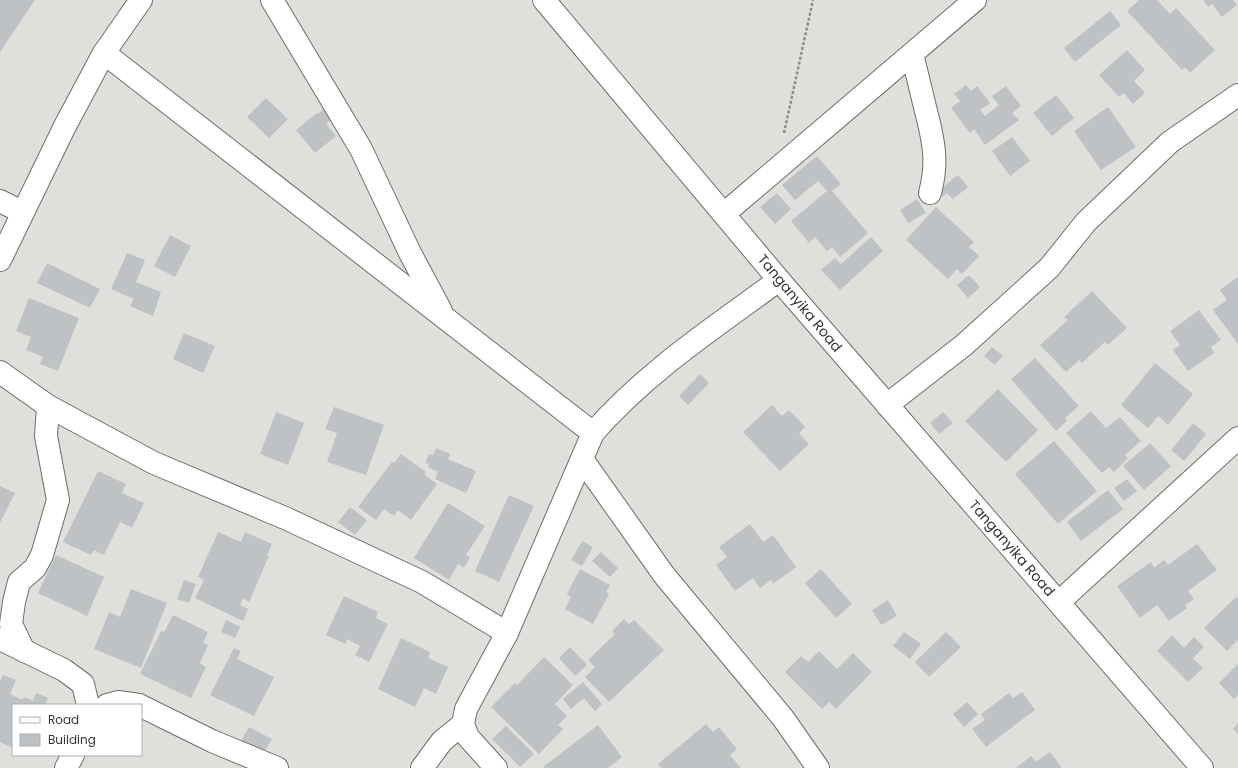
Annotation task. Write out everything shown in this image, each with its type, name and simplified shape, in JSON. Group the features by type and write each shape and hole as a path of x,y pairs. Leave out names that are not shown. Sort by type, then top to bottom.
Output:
{"street":[{"path":"0,260 65,126 104,53 141,0"},
{"path":"272,0 361,149 410,253 444,317"},
{"name":"Tanganyika Road","path":"544,0 725,213 779,280 1202,768"},
{"path":"725,213 975,0"},
{"path":"104,53 594,433"},
{"path":"912,54 934,139 935,158 930,193"},
{"path":"887,406 964,345 1049,268 1086,222 1170,142 1238,96"},
{"path":"0,201 22,212"},
{"path":"496,768 468,737 463,724 466,709 507,633 594,433 609,415 633,393 700,338 779,280"},
{"path":"0,372 48,406 154,463 285,518 422,582 507,633"},
{"path":"24,651 10,624 14,602 19,582 35,568 42,555 58,500 46,436 48,406"},
{"path":"1059,602 1238,438"},
{"path":"582,459 664,575 782,718 818,768"},
{"path":"0,639 64,670 83,684 88,704"},
{"path":"111,704 118,702 133,704"},
{"path":"142,706 212,741 277,768"},
{"path":"422,768 442,741 463,724"},
{"path":"66,768 72,756"}],"path":[{"path":"781,166 785,130 813,0"}],"building":[{"path":"0,0 35,0 0,52"},
{"path":"1139,0 1157,0 1170,14 1176,8 1215,50 1190,73 1185,67 1182,70 1127,11"},
{"path":"1203,0 1233,0 1237,5 1222,17 1212,4 1208,7"},
{"path":"1110,11 1121,25 1075,62 1064,48"},
{"path":"1127,50 1145,70 1134,81 1145,93 1133,104 1124,93 1119,97 1099,75"},
{"path":"966,85 971,91 977,86 990,103 980,110 985,116 999,105 992,96 1006,86 1021,106 1012,113 1019,120 985,145 974,129 970,133 951,108 960,101 954,94"},
{"path":"1056,95 1074,118 1052,136 1033,113"},
{"path":"266,98 288,119 269,138 247,117"},
{"path":"1108,107 1136,147 1101,170 1074,131"},
{"path":"325,108 333,118 326,124 336,136 315,153 296,130"},
{"path":"1012,137 1030,161 1010,176 992,151"},
{"path":"817,156 841,184 832,191 868,233 840,257 832,247 827,251 815,237 809,243 791,221 827,191 818,181 795,200 782,185"},
{"path":"958,175 968,187 953,199 947,193 943,196 938,191"},
{"path":"777,193 791,209 775,224 760,207"},
{"path":"917,199 926,213 908,223 900,210"},
{"path":"936,207 974,242 969,247 979,256 962,274 957,269 948,279 906,240"},
{"path":"170,235 191,246 175,277 154,266"},
{"path":"871,237 883,251 840,290 821,270 835,258 841,264"},
{"path":"127,253 145,260 136,282 161,292 153,316 130,306 134,299 111,289"},
{"path":"47,263 100,289 90,308 37,283"},
{"path":"969,275 980,287 968,298 957,285"},
{"path":"1238,277 1238,344 1213,310 1227,300 1220,290"},
{"path":"1092,291 1127,328 1108,345 1105,342 1082,363 1079,360 1066,372 1040,345 1068,320 1064,317"},
{"path":"29,298 79,318 58,371 40,364 43,357 26,350 31,337 16,331"},
{"path":"1199,310 1221,340 1211,347 1214,353 1188,371 1173,350 1180,345 1170,331"},
{"path":"184,333 215,346 203,373 173,359"},
{"path":"992,347 1003,356 995,365 984,356"},
{"path":"1035,358 1079,406 1065,418 1067,421 1056,431 1011,379"},
{"path":"1155,363 1193,394 1168,425 1158,416 1148,428 1121,405"},
{"path":"700,374 709,383 688,405 679,396"},
{"path":"998,389 1038,430 1006,462 965,421"},
{"path":"772,405 782,416 789,410 805,427 799,433 809,444 780,471 743,432"},
{"path":"334,407 384,425 366,475 327,462 337,433 325,429"},
{"path":"1091,411 1106,428 1120,417 1141,441 1125,455 1128,458 1114,472 1109,467 1102,473 1066,433"},
{"path":"276,412 304,423 288,465 260,454"},
{"path":"943,412 953,423 939,434 930,423"},
{"path":"1193,423 1206,434 1184,461 1171,450"},
{"path":"1054,441 1097,491 1058,524 1015,474"},
{"path":"1150,443 1171,466 1144,490 1123,466"},
{"path":"436,448 450,454 448,459 476,471 466,493 435,479 438,472 428,467 429,464 425,463 429,454 433,455"},
{"path":"401,454 426,472 424,474 437,484 411,520 398,510 394,516 384,509 376,520 358,507 392,462 394,463"},
{"path":"98,471 126,484 122,493 144,503 132,528 120,522 104,555 94,550 91,555 63,542"},
{"path":"1127,479 1137,491 1124,501 1114,488"},
{"path":"0,486 15,493 0,523"},
{"path":"1108,490 1123,509 1081,541 1067,522"},
{"path":"509,495 534,506 499,582 475,571"},
{"path":"448,503 485,526 466,555 470,557 464,568 458,564 449,580 414,558"},
{"path":"350,507 367,520 355,535 338,522"},
{"path":"750,524 763,542 773,535 796,567 773,584 771,580 760,588 753,578 735,591 716,565 727,557 719,547"},
{"path":"218,532 241,542 245,532 272,544 267,555 269,556 249,602 243,598 240,605 248,609 243,621 195,598 204,580 198,577"},
{"path":"582,541 593,547 582,566 571,560"},
{"path":"1197,544 1217,570 1188,591 1194,599 1185,605 1187,608 1169,621 1157,605 1140,618 1117,586 1151,562 1154,568 1164,560 1168,565"},
{"path":"601,552 618,568 610,577 592,561"},
{"path":"56,555 104,577 87,616 38,593"},
{"path":"580,569 610,585 606,592 609,594 593,624 565,609 571,597 567,594"},
{"path":"821,569 852,604 836,618 805,583"},
{"path":"184,580 196,584 189,603 177,599"},
{"path":"131,589 167,603 141,668 94,649 109,612 120,617"},
{"path":"344,596 378,612 376,618 388,624 369,662 355,655 360,646 347,639 345,644 326,635"},
{"path":"1236,597 1238,599 1238,640 1227,651 1204,628"},
{"path":"888,600 897,616 881,625 872,610"},
{"path":"173,615 208,632 203,643 208,645 200,663 206,667 191,698 140,674 161,631 164,632"},
{"path":"624,619 629,624 634,620 664,650 609,702 585,677 595,667 588,660 615,634 612,631"},
{"path":"226,620 240,627 235,638 221,632"},
{"path":"904,632 921,644 910,659 893,646"},
{"path":"946,632 961,647 929,677 915,662"},
{"path":"1172,635 1184,648 1194,637 1204,647 1193,658 1203,668 1188,682 1157,651"},
{"path":"401,638 430,652 428,658 448,667 436,694 424,688 415,707 378,689"},
{"path":"570,647 587,665 575,676 559,658"},
{"path":"234,648 241,651 237,659 274,677 254,716 210,695"},
{"path":"819,651 837,669 853,653 872,672 836,709 829,702 822,709 785,672 801,656 808,662"},
{"path":"544,657 573,685 555,704 567,716 558,725 563,729 539,754 491,707 515,683 517,685"},
{"path":"1238,664 1238,695 1234,699 1219,683"},
{"path":"3,675 16,680 10,694 22,700 24,697 33,701 36,693 48,698 45,704 12,704 12,748 0,742 0,681"},
{"path":"583,682 602,704 595,711 584,698 571,709 563,699"},
{"path":"1022,692 1035,710 986,747 972,729 985,720 981,714 1009,693 1013,698"},
{"path":"967,702 978,714 964,727 953,714"},
{"path":"1238,723 1238,734 1233,729"},
{"path":"706,724 713,732 719,727 737,749 730,755 741,768 661,768 658,764"},
{"path":"598,725 622,757 608,768 543,767"},
{"path":"506,726 534,754 520,767 492,739"},
{"path":"249,727 272,739 264,752 241,741"},
{"path":"1050,752 1062,768 1016,768 1031,756 1036,762"}]}
